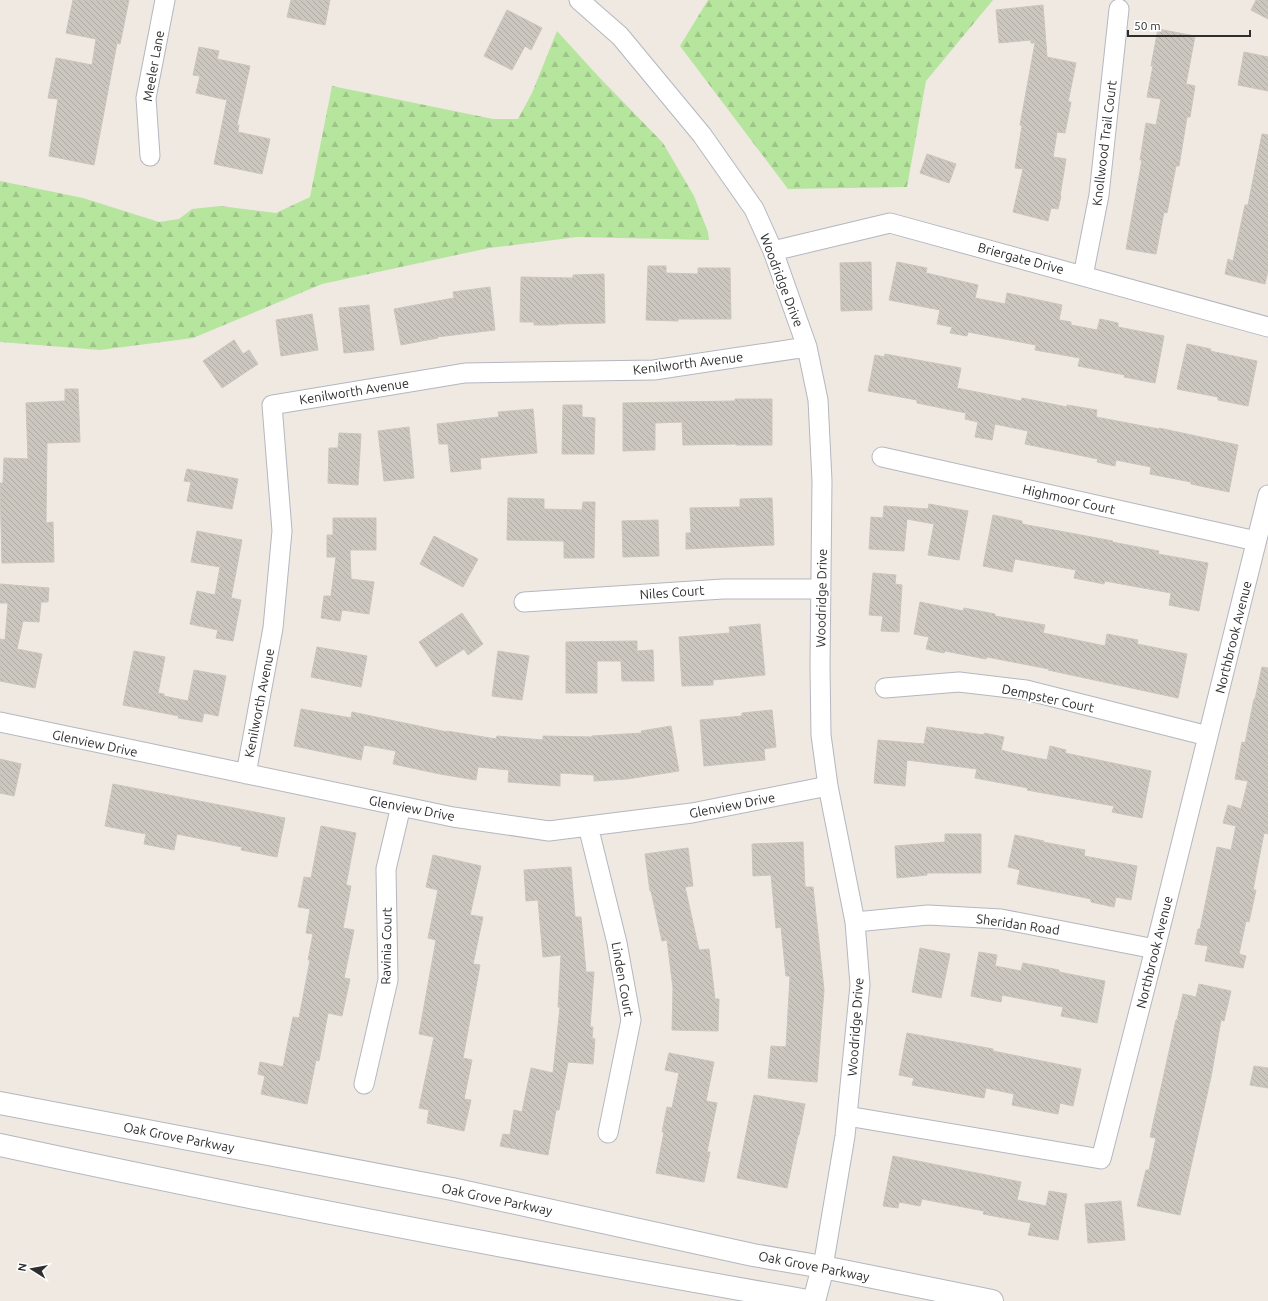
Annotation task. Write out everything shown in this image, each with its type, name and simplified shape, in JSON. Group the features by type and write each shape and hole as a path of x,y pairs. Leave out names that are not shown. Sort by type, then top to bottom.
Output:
{"main road":[{"name":"Oak Grove Parkway","path":"0,1103 452,1189 753,1255 823,1267 992,1301"},
{"path":"0,1145 135,1174 743,1295 808,1301"},
{"path":"814,1301 823,1267"}],"street":[{"name":"Meeler Lane","path":"150,156 146,98 165,0"},
{"name":"Woodridge Drive","path":"579,0 620,36 702,135 754,209 773,251 807,347 818,400 822,481 820,667 821,735 828,786 855,922 860,986 845,1136 823,1267"},
{"name":"Knollwood Trail Court","path":"1083,276 1099,195 1119,9"},
{"name":"Briergate Drive","path":"773,251 890,222 1268,327"},
{"name":"Kenilworth Avenue","path":"246,774 273,628 282,531 272,405 465,373 654,370 807,347"},
{"name":"Highmoor Court","path":"882,457 1256,541"},
{"name":"Northbrook Avenue","path":"847,1116 1101,1159 1268,495"},
{"name":"Niles Court","path":"524,602 723,589 821,589"},
{"name":"Dempster Court","path":"886,688 959,682 1026,690 1208,736"},
{"name":"Glenview Drive","path":"0,722 453,817 549,831 692,813 828,786"},
{"name":"Ravinia Court","path":"364,1084 388,980 386,869 401,806"},
{"name":"Linden Court","path":"588,826 617,943 631,1020 608,1132"},
{"name":"Sheridan Road","path":"855,922 928,915 1001,919 1155,949"}],"green space":[{"path":"708,0 993,0 926,81 907,187 788,189 680,46"},
{"path":"557,31 663,143 694,196 708,232 709,240 577,237 489,248 322,284 193,338 100,350 0,342 0,181 83,198 159,222 179,219 192,209 220,206 276,213 310,197 332,86 493,119 518,119 532,93"}],"building":[{"path":"73,0 129,0 120,44 117,43 94,165 49,156 58,99 48,98 56,58 92,65 96,39 66,33"},
{"path":"291,0 330,0 325,25 287,17"},
{"path":"1256,0 1268,0 1268,19 1251,10"},
{"path":"1043,5 1047,57 1076,63 1068,102 1071,102 1065,133 1057,132 1053,157 1066,159 1061,196 1058,209 1051,208 1048,221 1013,212 1023,169 1015,168 1022,126 1020,125 1035,43 1031,43 1031,40 999,43 996,10"},
{"path":"507,10 542,28 531,50 525,46 512,70 484,56"},
{"path":"1158,29 1195,36 1186,84 1195,86 1190,117 1187,117 1179,166 1176,166 1167,213 1164,212 1156,254 1126,249 1142,160 1140,160 1146,123 1156,125 1161,99 1147,97"},
{"path":"199,47 219,51 217,59 250,66 237,125 239,125 238,132 270,139 262,174 214,164 227,100 196,93 200,76 193,75"},
{"path":"1244,52 1268,57 1268,91 1238,85"},
{"path":"1262,134 1268,135 1268,271 1265,284 1225,274 1228,259 1233,261 1245,205 1248,205"},
{"path":"927,154 956,164 949,183 920,173"},
{"path":"871,262 872,310 841,311 840,263"},
{"path":"897,262 927,268 926,273 978,285 975,298 1005,304 1007,293 1062,305 1059,320 1071,322 1071,325 1097,330 1100,319 1118,323 1118,327 1164,336 1155,383 1124,377 1125,375 1078,366 1080,358 1035,350 1036,345 968,332 967,336 950,333 952,327 937,324 940,310 889,300"},
{"path":"648,266 666,266 666,273 698,274 698,268 730,268 731,319 678,319 678,321 646,320"},
{"path":"604,274 605,323 534,325 534,322 520,322 521,277 573,278 573,275"},
{"path":"490,287 495,330 437,337 438,338 401,345 394,309 454,298 453,292"},
{"path":"369,305 374,350 344,353 339,308"},
{"path":"312,314 318,350 281,356 276,320"},
{"path":"234,340 243,354 249,350 258,364 222,388 203,361"},
{"path":"1187,344 1211,349 1210,351 1257,361 1248,406 1218,400 1218,397 1177,389"},
{"path":"885,354 961,368 957,388 1021,401 1022,398 1067,407 1067,405 1097,410 1096,417 1159,428 1238,445 1229,492 1191,484 1191,482 1150,474 1151,467 1116,460 1115,466 1097,462 1098,459 1025,444 1028,431 995,424 992,440 975,437 978,422 965,419 966,413 917,403 917,400 868,391 875,355 884,357"},
{"path":"65,389 78,389 80,442 47,443 46,523 53,522 54,562 2,563 0,483 3,483 4,458 28,459 26,403 65,401"},
{"path":"735,399 772,399 772,445 683,445 682,422 655,423 655,450 623,451 623,403 735,401"},
{"path":"563,405 582,405 582,417 595,418 594,454 562,454"},
{"path":"533,409 537,453 480,458 481,469 451,472 448,444 439,444 437,424 499,417 498,412"},
{"path":"409,427 414,478 384,481 378,431"},
{"path":"339,433 361,434 358,485 328,483 329,448 338,448"},
{"path":"187,469 238,479 232,509 187,501 191,482 184,481"},
{"path":"508,498 544,499 544,509 582,510 583,502 595,502 594,558 564,558 564,541 507,540"},
{"path":"772,498 774,545 686,549 686,533 691,533 690,508 740,507 740,499"},
{"path":"929,504 968,511 959,560 928,555 934,524 907,519 904,551 869,549 871,517 883,518 884,506 928,509"},
{"path":"993,515 1022,521 1022,524 1113,541 1112,542 1159,551 1158,554 1208,563 1199,611 1169,605 1171,593 1105,581 1104,584 1074,578 1076,570 1015,559 1012,572 983,566"},
{"path":"333,518 376,518 376,550 350,550 351,579 374,582 369,614 342,610 340,621 321,618 324,596 331,596 336,557 327,557 327,535 333,535"},
{"path":"658,520 659,556 623,557 622,521"},
{"path":"197,531 242,540 231,598 241,600 233,641 216,638 218,630 190,624 197,591 215,595 220,567 191,562"},
{"path":"434,536 478,559 463,587 420,564"},
{"path":"873,573 896,575 895,584 902,585 899,632 881,631 883,616 869,615"},
{"path":"0,584 49,588 48,602 41,602 39,622 23,621 17,649 42,654 35,688 0,681 0,639 5,640 8,603 0,603"},
{"path":"920,602 963,611 964,608 995,614 995,616 1045,625 1043,633 1105,646 1107,634 1138,640 1137,644 1187,654 1178,698 1048,670 1049,669 987,657 986,659 926,649 929,637 914,634"},
{"path":"462,613 483,644 468,655 464,649 436,667 419,642"},
{"path":"760,624 765,675 713,680 713,685 682,686 679,637 730,633 729,627"},
{"path":"637,641 637,651 653,650 654,681 622,681 621,661 597,661 597,693 566,693 566,642"},
{"path":"317,647 367,656 361,687 311,677"},
{"path":"134,651 165,657 158,693 164,694 164,696 188,701 194,670 226,676 218,716 204,713 202,722 123,705"},
{"path":"498,651 529,656 522,700 492,696"},
{"path":"1262,667 1268,668 1268,834 1264,833 1253,890 1256,890 1249,922 1246,921 1239,954 1246,956 1243,968 1205,961 1208,946 1195,944 1198,929 1200,929 1217,847 1231,850 1236,826 1223,823 1228,805 1241,809 1248,781 1235,779 1242,742 1245,743"},
{"path":"301,709 351,718 352,712 447,732 496,739 497,736 543,740 543,736 592,737 642,733 641,731 671,726 679,771 627,779 594,781 594,775 560,773 560,786 508,782 509,770 478,767 476,780 393,764 396,751 364,745 361,760 294,746"},
{"path":"772,710 776,747 764,749 765,760 704,766 700,720 742,716 742,713"},
{"path":"927,727 984,735 984,733 1004,737 1001,750 1047,760 1050,746 1066,750 1065,753 1151,771 1142,818 1112,812 1114,806 1027,790 1028,788 975,778 977,769 907,760 905,786 874,783 878,740 924,744"},
{"path":"0,759 21,764 14,796 0,793"},
{"path":"113,784 285,818 277,857 241,850 242,847 177,834 174,850 144,844 146,834 105,826"},
{"path":"321,826 356,833 346,885 351,886 343,928 354,930 344,978 350,979 342,1016 328,1013 319,1061 316,1060 307,1104 261,1094 265,1076 258,1074 260,1062 283,1067 293,1017 299,1018 310,960 308,960 313,934 306,933 310,909 298,907 304,877 311,878"},
{"path":"945,834 981,834 981,873 927,873 927,875 897,878 895,846 945,842"},
{"path":"1015,835 1085,850 1084,856 1137,866 1131,900 1116,897 1114,907 1091,902 1091,899 1017,884 1020,870 1008,867"},
{"path":"803,842 805,887 813,887 824,990 817,1082 768,1078 771,1046 786,1047 790,976 786,976 781,927 776,928 771,875 753,876 752,844"},
{"path":"688,848 693,886 685,887 699,950 709,949 715,999 719,999 718,1031 672,1030 673,988 667,940 662,941 650,891 645,854"},
{"path":"433,855 481,866 470,915 483,917 473,964 480,965 463,1058 472,1060 464,1099 471,1100 464,1131 427,1123 429,1110 419,1108 434,1037 419,1034 436,940 428,938 438,890 426,887"},
{"path":"571,867 575,917 581,917 586,972 594,972 590,1027 593,1027 592,1038 595,1039 593,1064 568,1062 559,1110 556,1110 548,1155 500,1146 503,1134 510,1135 514,1110 522,1112 531,1068 553,1073 560,1007 558,1007 561,955 543,957 538,900 526,901 524,870"},
{"path":"920,948 950,954 941,998 912,992"},
{"path":"979,952 997,955 995,966 1021,971 1023,963 1105,981 1097,1023 1061,1016 1063,1007 1002,995 1001,1002 971,996"},
{"path":"1199,984 1231,991 1224,1021 1221,1020 1211,1077 1180,1215 1137,1206 1146,1170 1149,1170 1156,1138 1150,1137 1183,994 1196,997"},
{"path":"907,1033 993,1049 993,1051 1081,1069 1073,1106 1060,1103 1058,1114 1012,1105 1014,1094 986,1088 984,1098 912,1085 914,1078 899,1075"},
{"path":"669,1053 714,1062 706,1101 717,1103 707,1152 710,1152 704,1182 656,1173 667,1107 672,1108 679,1073 665,1070"},
{"path":"1254,1066 1268,1068 1268,1088 1250,1085"},
{"path":"754,1095 805,1104 787,1188 737,1178"},
{"path":"893,1156 1021,1182 1017,1200 1046,1206 1049,1191 1067,1194 1058,1240 1028,1235 1031,1223 983,1214 984,1211 922,1199 920,1206 899,1202 898,1208 883,1206"},
{"path":"1121,1201 1125,1240 1088,1243 1085,1204"}]}
